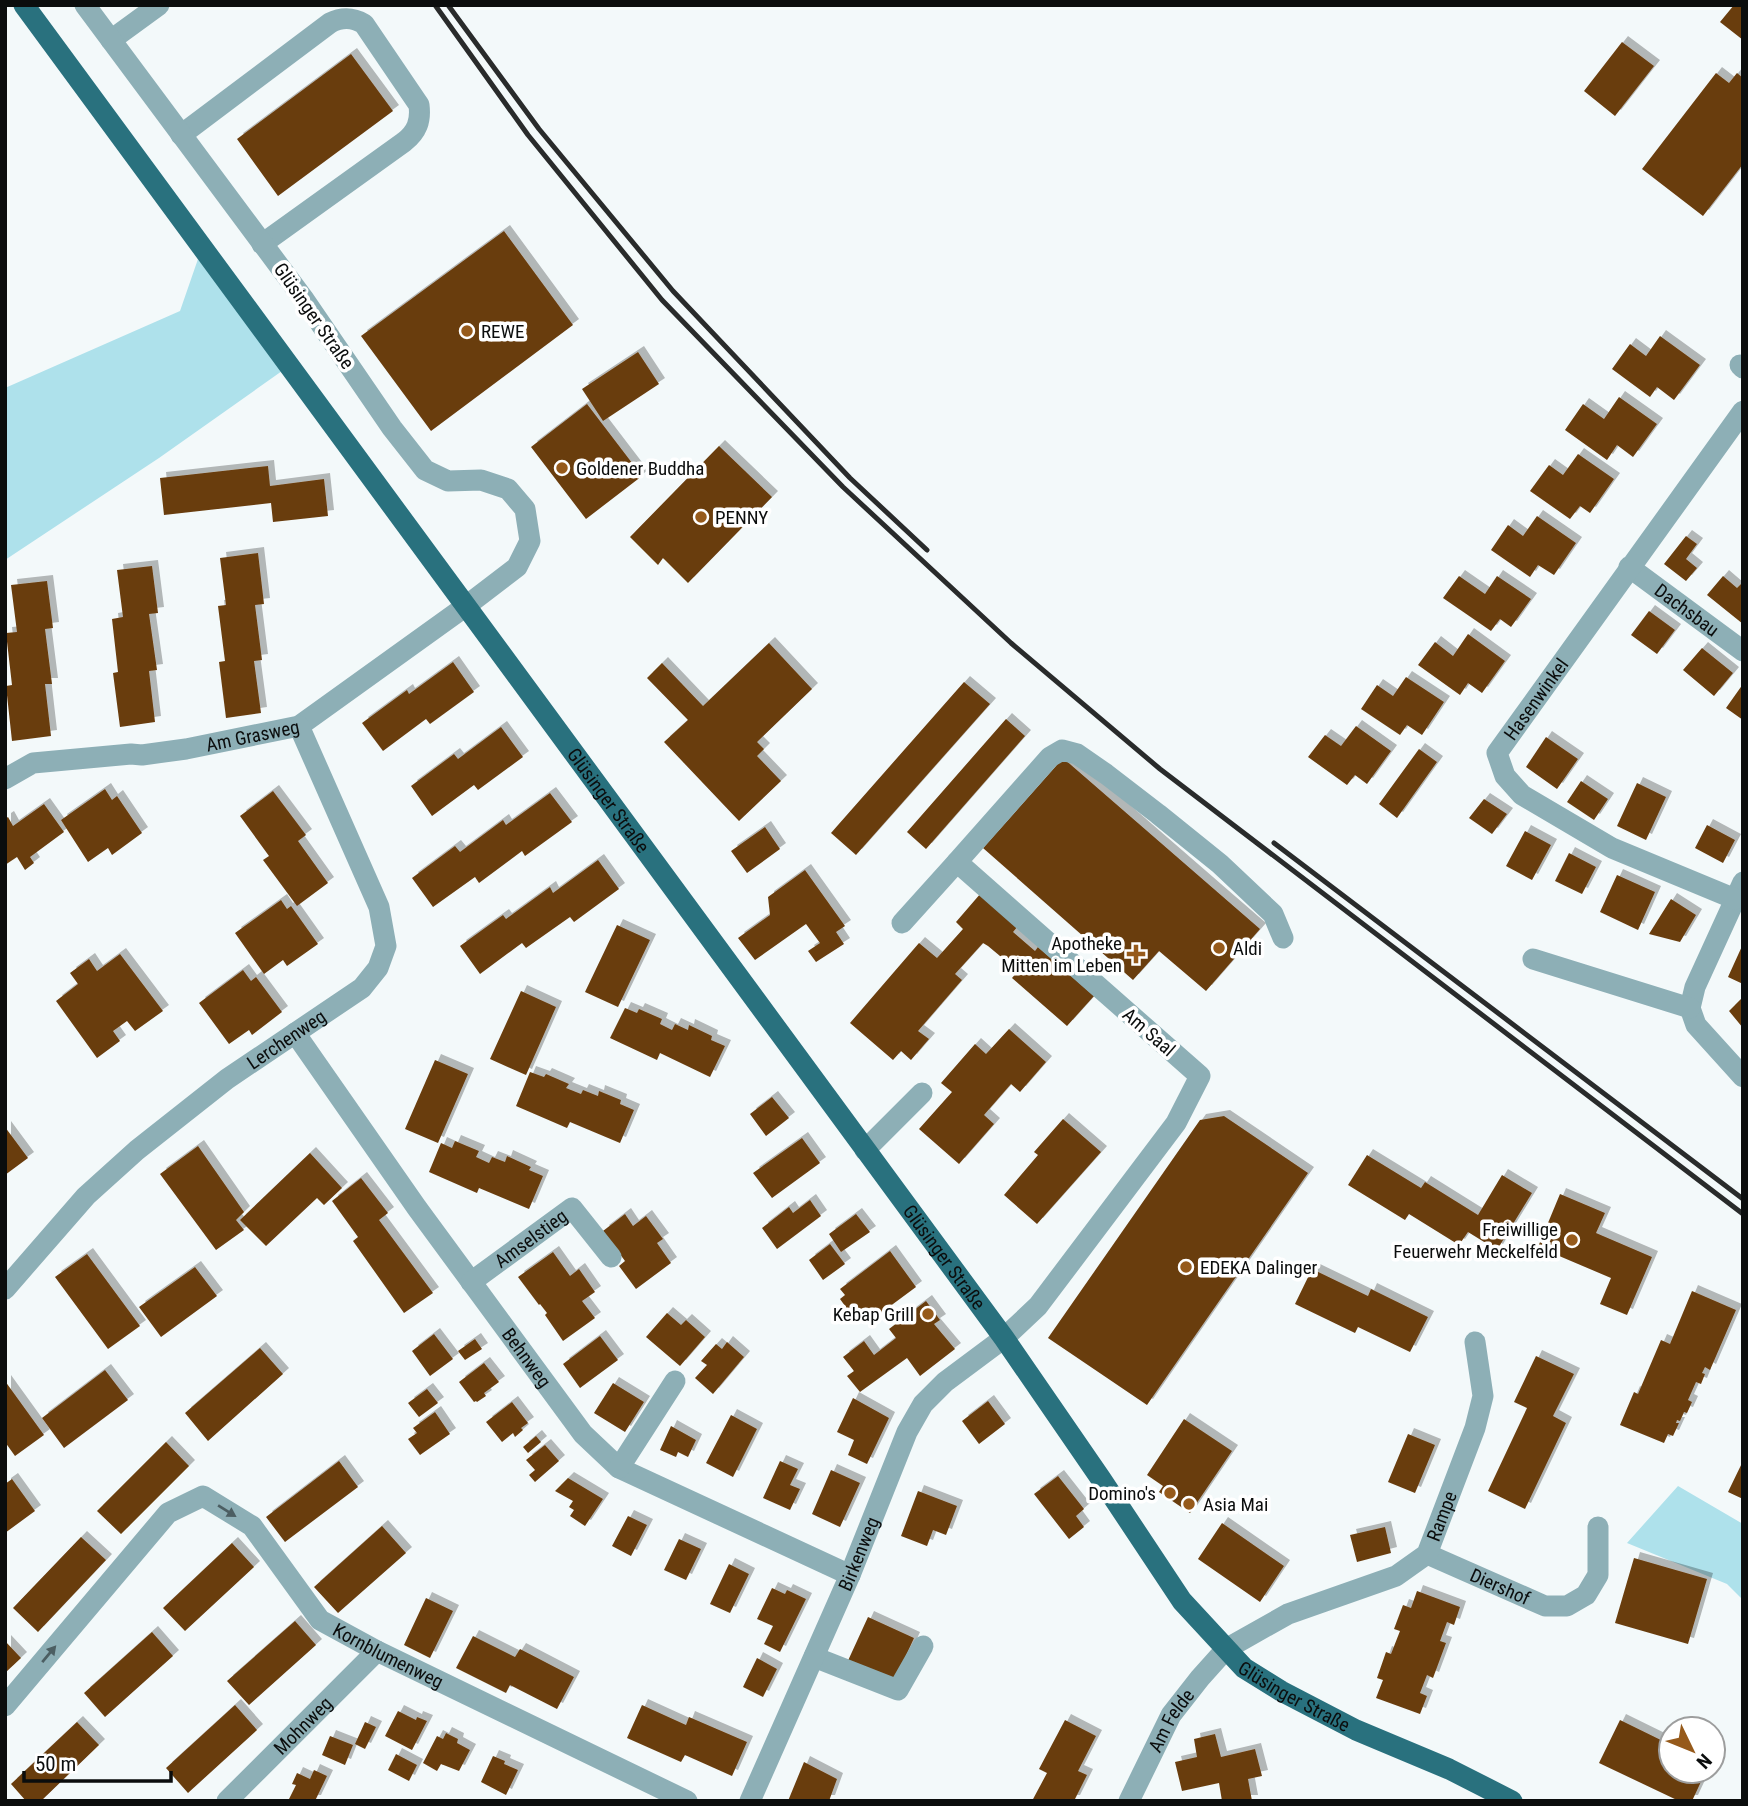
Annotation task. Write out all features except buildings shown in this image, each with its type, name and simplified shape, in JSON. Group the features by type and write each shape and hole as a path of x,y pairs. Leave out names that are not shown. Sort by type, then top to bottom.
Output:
{"main road":[{"name":"Glüsinger Straße","path":"24,5 1004,1338 1182,1601 1244,1668 1281,1691 1356,1730 1449,1769 1512,1801"}],"street":[{"name":"Glüsinger Straße","path":"85,5 303,298 392,429 425,470 448,481 481,480 508,489 525,509 530,541 517,567 466,607"},
{"path":"111,40 159,5"},
{"path":"181,135 330,23 348,18 365,24 419,105 421,114 416,130 404,142 262,244"},
{"name":"Hasenwinkel","path":"1739,890 1612,848 1522,795 1505,776 1497,752 1743,411"},
{"name":"Dachsbau","path":"1629,568 1743,651"},
{"name":"Am Grasweg","path":"5,779 33,764 142,755 299,726 466,607"},
{"name":"Lerchenweg","path":"5,1289 86,1196 137,1150 227,1079 362,988 377,968 386,946 379,907 299,726"},
{"path":"902,923 1050,757 1062,750 1077,754 1220,864 1273,914 1283,938"},
{"name":"Am Saal","path":"957,862 1200,1076 1176,1124 1038,1306 1004,1338"},
{"path":"1739,890 1695,987 1690,1008 1696,1025 1743,1077"},
{"path":"1533,959 1690,1008"},
{"name":"Behnweg","path":"295,1033 471,1282 583,1434 620,1468 850,1575"},
{"path":"866,1150 922,1093"},
{"name":"Amselstieg","path":"471,1282 572,1208 611,1257"},
{"name":"Birkenweg","path":"750,1801 850,1575 907,1432 923,1404 945,1382 1004,1338"},
{"name":"Rampe","path":"1226,1649 1287,1614 1396,1576 1427,1554 1475,1428 1483,1396 1475,1342"},
{"path":"620,1468 675,1381"},
{"name":"Kornblumenweg","path":"5,1706 168,1513 203,1496 252,1526 320,1620 377,1651 687,1801"},
{"name":"Diershof","path":"1427,1554 1545,1606 1567,1606 1586,1595 1598,1575 1598,1527"},
{"path":"814,1657 898,1690 923,1646"},
{"name":"Am Felde","path":"1129,1801 1171,1715 1226,1649"},
{"name":"Mohnweg","path":"227,1801 377,1651"}],"shaded area":[{"path":"198,259 282,371 159,458 5,560 5,388 180,311"},
{"path":"1678,1486 1743,1524 1743,1600 1727,1584 1627,1543"}],"railway":[{"path":"435,5 528,135 662,300 843,487 1011,643 1160,769 1743,1214"},
{"path":"448,5 539,129 673,291 850,478 927,550"},
{"path":"1274,843 1743,1199"}],"place":[{"name":"REWE","path":"467,331"},
{"name":"Goldener Buddha","path":"562,468"},
{"name":"PENNY","path":"701,517"},
{"name":"Aldi","path":"1219,948"},
{"name":"Apotheke Mitten im Leben","path":"1136,954"},
{"name":"Freiwillige Feuerwehr Meckelfeld","path":"1572,1240"},
{"name":"EDEKA Dalinger","path":"1186,1267"},
{"name":"Kebap Grill","path":"928,1314"},
{"name":"Domino's","path":"1170,1493"},
{"name":"Asia Mai","path":"1189,1504"}]}
